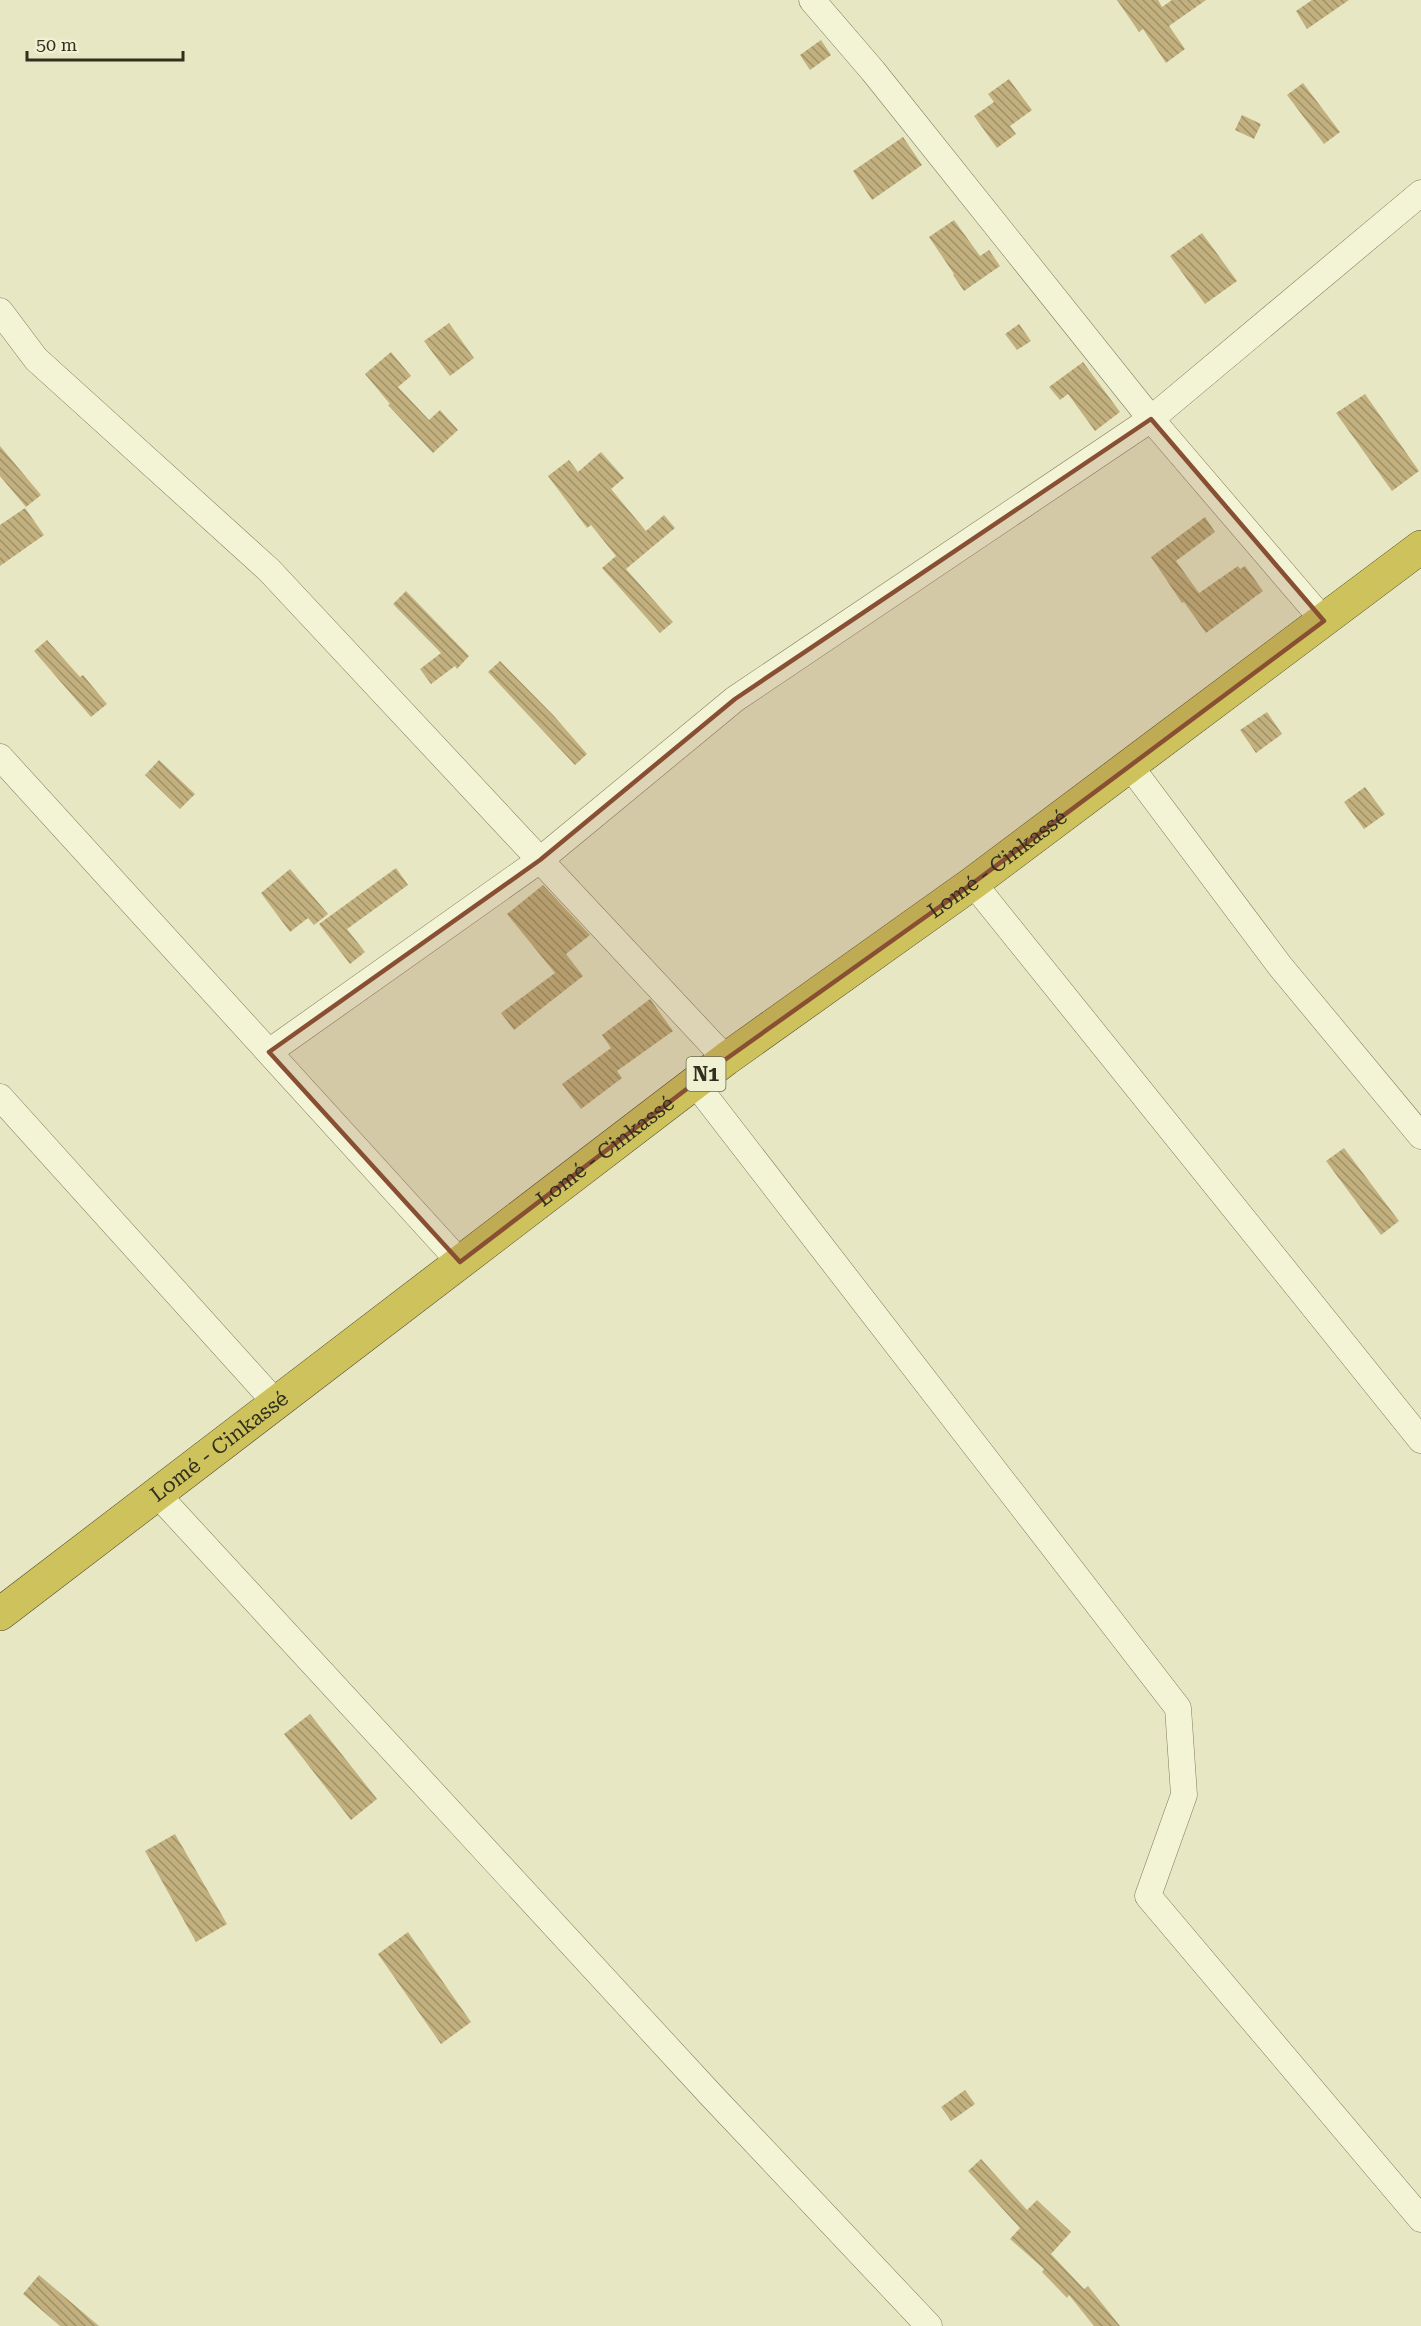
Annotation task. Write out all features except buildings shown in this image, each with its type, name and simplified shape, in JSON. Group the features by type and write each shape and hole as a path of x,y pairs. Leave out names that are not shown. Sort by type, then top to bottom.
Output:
{"highway":[{"name":"Lomé - Cinkassé","path":"0,1614 726,1059 974,883 1421,547"}],"street":[{"path":"812,0 873,72 1151,418 1324,621"},
{"path":"269,1052 540,860 735,699 1151,418 1421,193"},
{"path":"0,311 36,359 269,570 726,1059"},
{"path":"0,757 460,1262"},
{"path":"1130,766 1280,966 1421,1136"},
{"path":"974,883 1421,1440"},
{"path":"695,1083 1178,1708 1184,1795 1148,1896 1421,2219"},
{"path":"0,1097 276,1403"},
{"path":"157,1494 711,2095 929,2326"}],"highlighted area":[{"path":"1151,419 1324,621 973,883 726,1059 460,1262 269,1052 540,860 735,699"}]}
